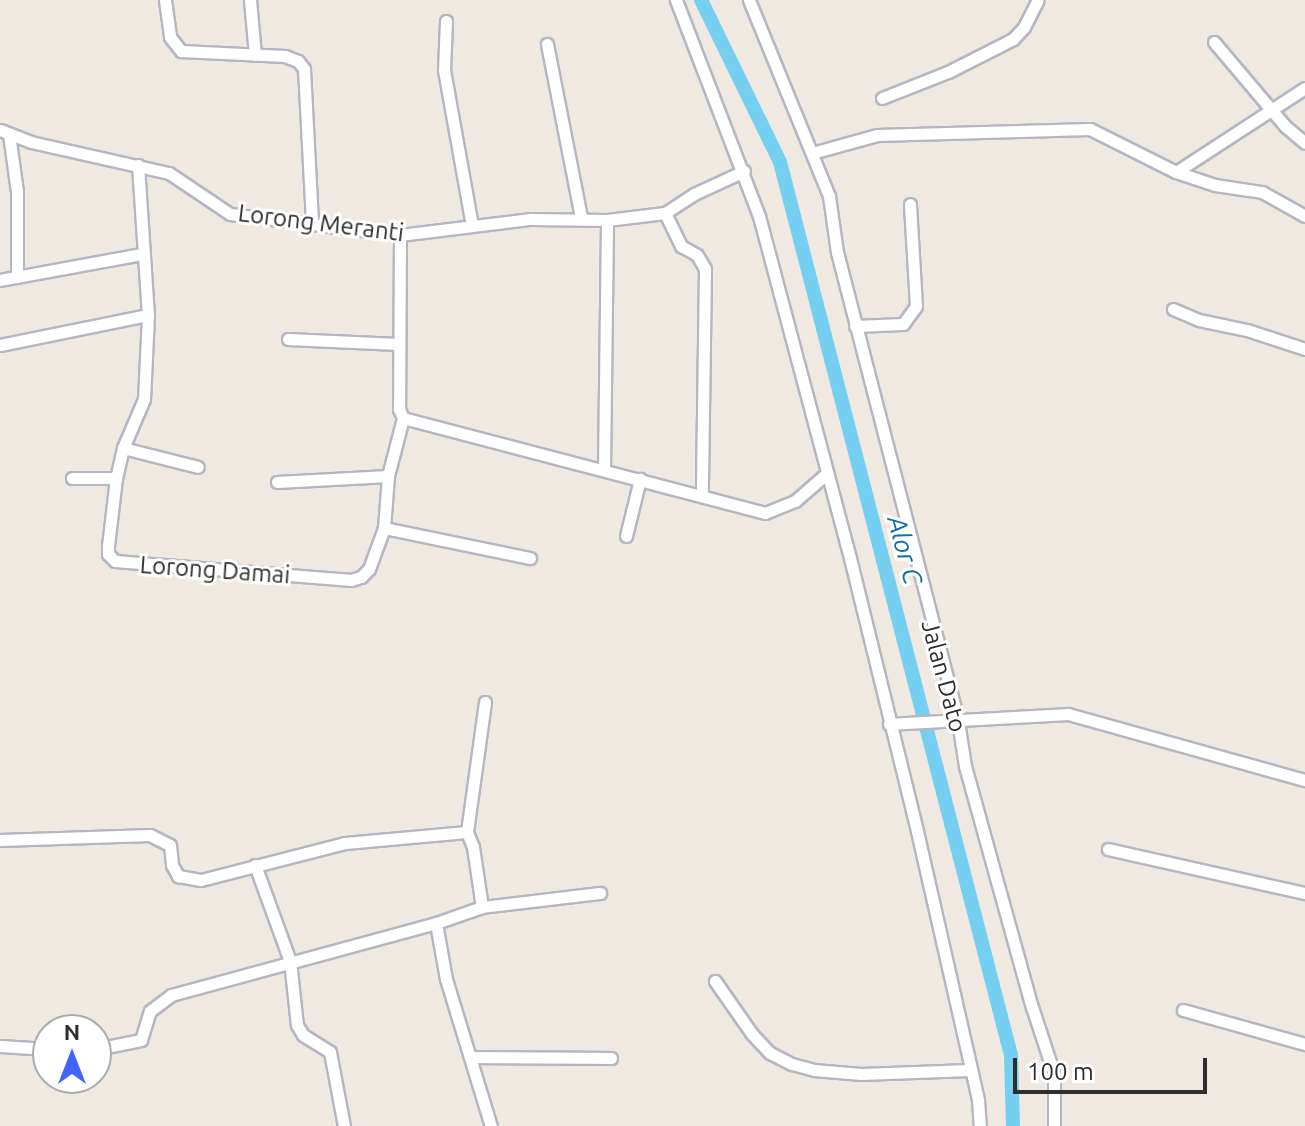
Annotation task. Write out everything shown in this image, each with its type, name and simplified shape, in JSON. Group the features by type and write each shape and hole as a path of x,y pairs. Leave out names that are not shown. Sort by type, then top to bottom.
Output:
{"street":[{"path":"165,0 170,37 181,51 285,56 298,61 304,69 312,222"},
{"path":"250,0 255,55"},
{"path":"676,0 744,171 850,558 931,889 978,1100 980,1126"},
{"name":"Jalan Dato","path":"749,0 829,196 837,252 965,766 1054,1074 1054,1126"},
{"path":"882,98 948,72 1013,39 1024,27 1038,0"},
{"path":"446,21 444,70 472,226"},
{"path":"1214,42 1270,109 1305,143"},
{"path":"547,44 581,218"},
{"path":"1176,172 1305,88"},
{"path":"812,153 877,135 1076,128 1105,134 1176,172 1215,185 1262,192 1305,216"},
{"path":"4,132 17,192 17,277"},
{"name":"Lorong Meranti","path":"4,132 169,173 230,214 400,235 472,226 581,218 607,220 665,213 694,194 744,171"},
{"name":"Lorong Damai","path":"138,165 148,315 144,399 123,448 116,478 108,554 124,564 351,580 361,577 369,569 384,528 388,476 403,418 399,409 400,235"},
{"path":"855,326 903,324 916,306 910,204"},
{"path":"665,213 681,246 697,255 705,269 702,495"},
{"path":"604,469 607,220"},
{"path":"0,280 142,254"},
{"path":"1173,309 1199,320 1247,330 1305,349"},
{"path":"0,345 148,315"},
{"path":"288,339 398,344"},
{"path":"403,418 765,513 795,501 825,475"},
{"path":"123,448 198,467"},
{"path":"277,482 388,476"},
{"path":"72,478 116,478"},
{"path":"626,536 640,479"},
{"path":"384,528 530,558"},
{"path":"482,907 473,847 467,832 485,702"},
{"path":"893,724 1034,713 1079,715 1305,780"},
{"path":"0,840 150,835 170,845 172,865 178,876 201,880 345,843 467,832"},
{"path":"1108,849 1305,893"},
{"path":"255,865 290,961 297,1025 303,1035 330,1052 344,1126"},
{"path":"112,1046 141,1040 150,1011 171,995 436,923 482,907 600,893"},
{"path":"436,923 446,979 491,1126"},
{"path":"715,981 752,1034 770,1053 792,1064 814,1070 861,1074 970,1070"},
{"path":"1183,1010 1305,1044"},
{"path":"0,1046 32,1048"},
{"path":"472,1057 611,1058"}],"waterway":[{"name":"Alor C","path":"701,0 780,162 1011,1055 1013,1126"}]}
